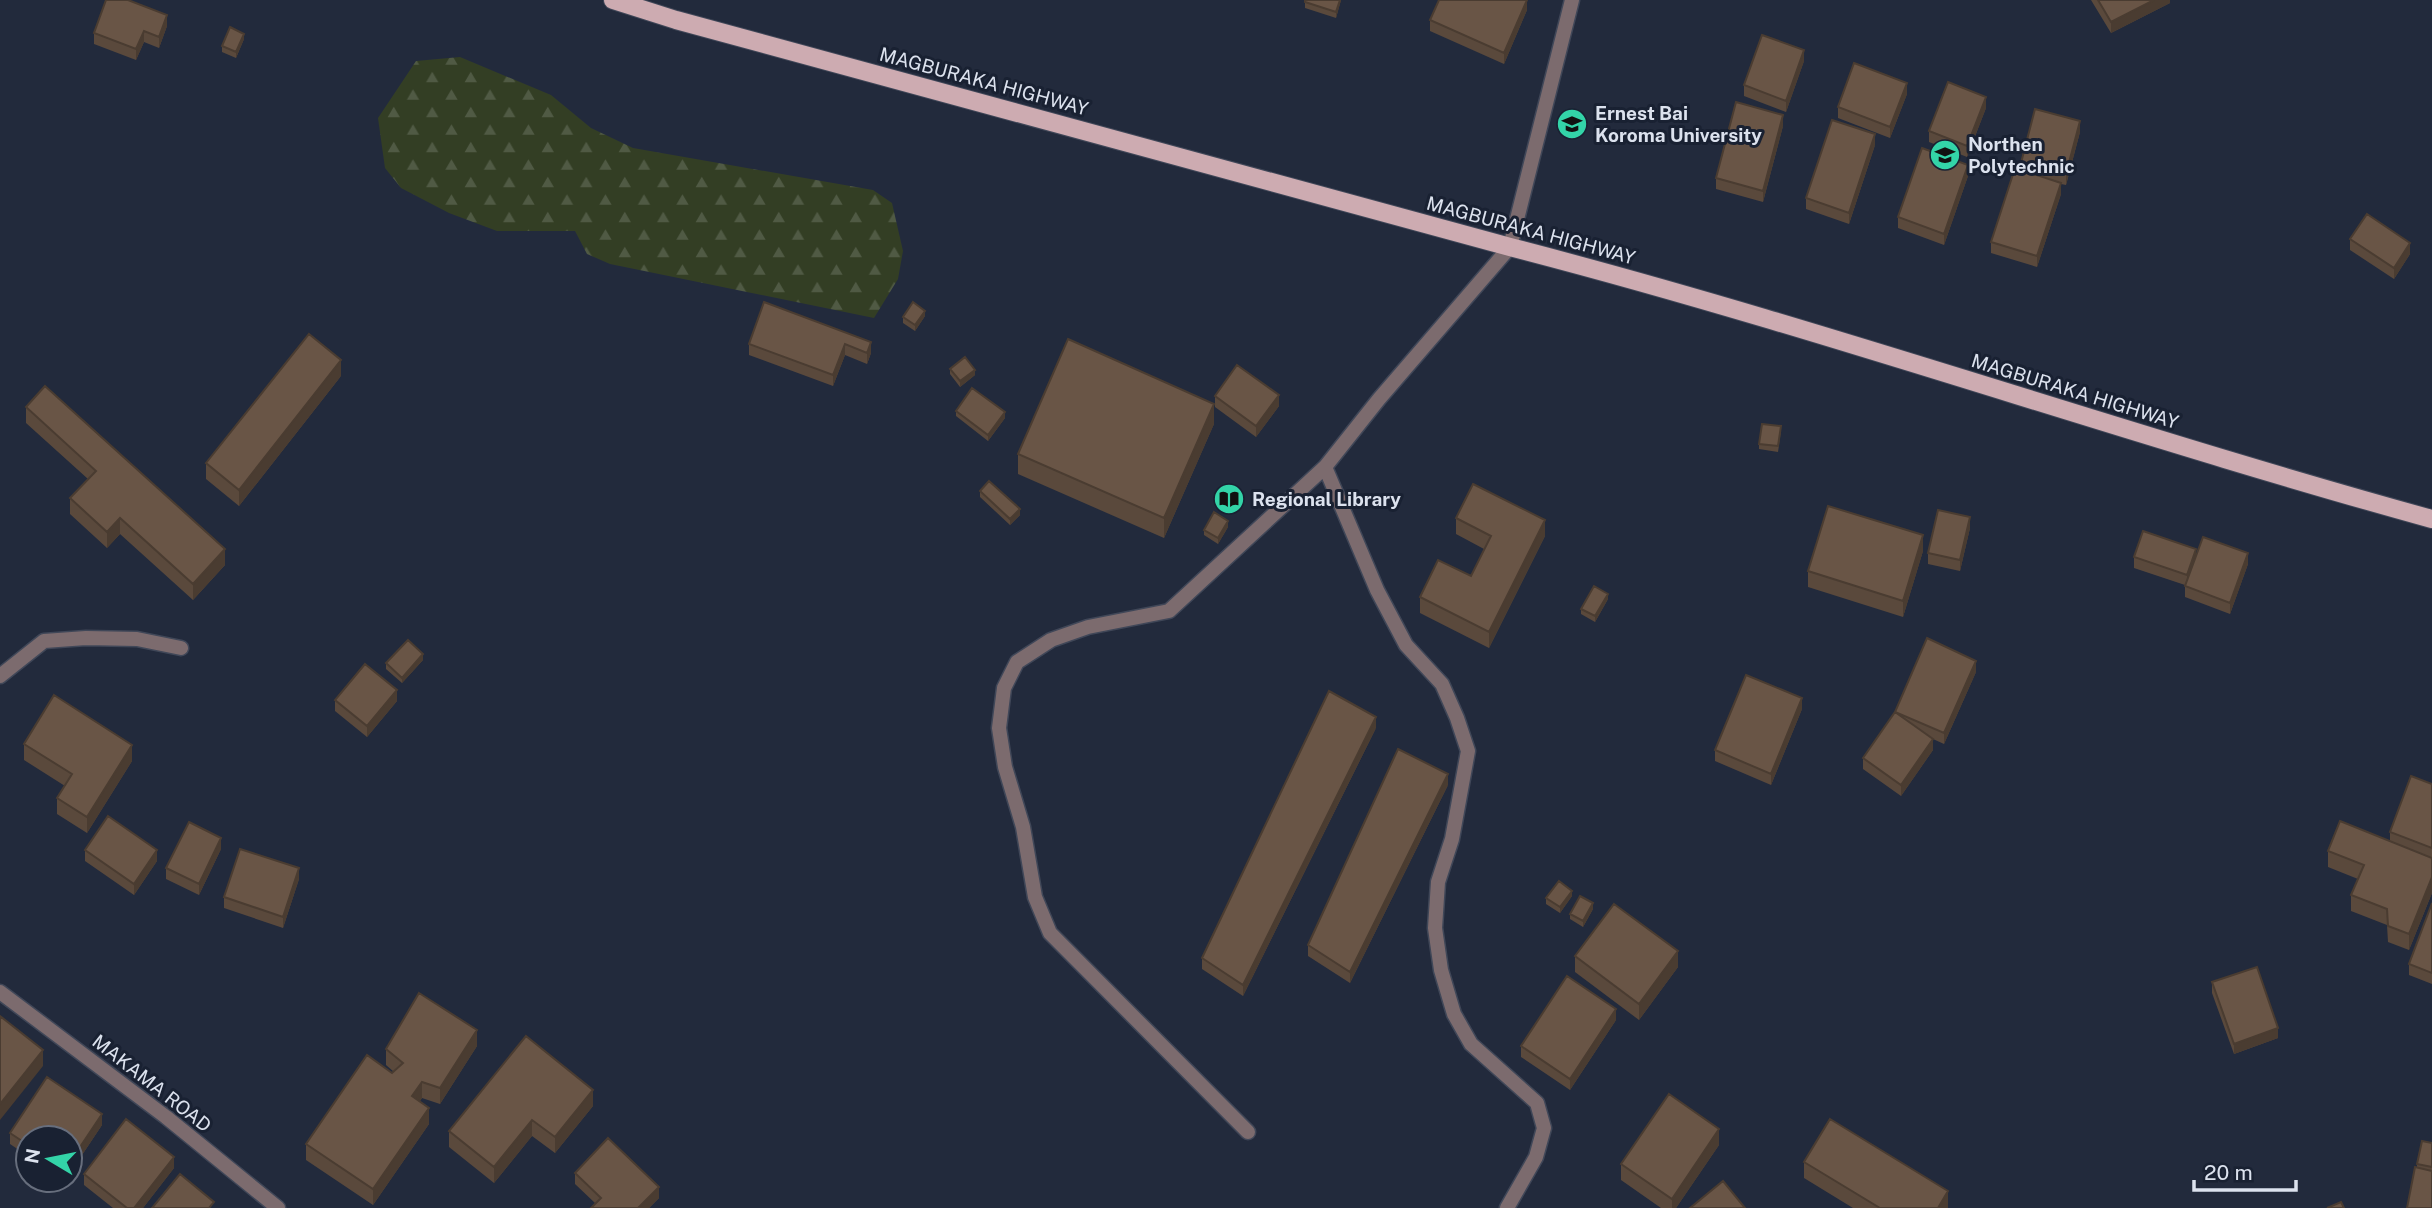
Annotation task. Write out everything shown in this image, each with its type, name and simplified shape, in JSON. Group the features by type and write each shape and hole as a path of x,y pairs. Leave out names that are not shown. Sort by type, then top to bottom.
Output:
{"main road":[{"name":"MAGBURAKA HIGHWAY","path":"613,0 676,20 1644,282 2432,519"}],"street":[{"path":"1248,1132 1050,933 1035,897 1023,827 1005,768 999,728 1004,688 1017,662 1051,640 1088,627 1169,611 1325,467 1379,399 1510,247 1572,0"},
{"path":"1325,467 1377,590 1406,645 1442,684 1468,751 1452,839 1438,882 1435,928 1441,970 1454,1014 1471,1044 1537,1103 1544,1128 1536,1157 1507,1208"},
{"path":"0,676 44,640 137,639 181,648"},
{"name":"MAKAMA ROAD","path":"0,992 166,1117 278,1208"}],"green space":[{"path":"460,57 551,95 591,128 633,148 873,190 892,203 903,251 898,279 874,318 610,264 587,254 575,231 497,231 449,213 401,188 385,168 378,118 416,61"}],"building":[{"path":"106,0 128,0 167,15 159,37 144,31 136,49 94,33"},
{"path":"1305,0 1340,0 1336,12"},
{"path":"1439,0 1527,0 1504,53 1430,20"},
{"path":"2098,0 2154,0 2111,22"},
{"path":"230,27 244,34 236,52 222,46"},
{"path":"1762,35 1804,50 1786,101 1744,85"},
{"path":"1854,63 1907,83 1890,127 1838,107"},
{"path":"1948,82 1986,97 1967,146 1929,131"},
{"path":"1736,102 1783,115 1763,191 1716,178"},
{"path":"2035,109 2080,121 2066,174 2021,163"},
{"path":"1832,120 1875,134 1849,213 1806,198"},
{"path":"1922,148 1968,165 1944,234 1898,217"},
{"path":"2015,168 2061,183 2037,256 1991,242"},
{"path":"2367,214 2410,243 2394,268 2350,239"},
{"path":"764,302 871,342 867,353 845,344 833,375 749,344"},
{"path":"913,302 925,311 915,325 903,317"},
{"path":"309,334 341,360 239,490 206,463"},
{"path":"1068,339 1214,404 1164,518 1018,454"},
{"path":"965,357 975,370 960,381 950,369"},
{"path":"1237,365 1279,395 1256,426 1215,396"},
{"path":"45,386 225,549 193,584 120,518 107,532 70,498 96,471 26,407"},
{"path":"972,388 1005,412 988,435 956,411"},
{"path":"1762,424 1781,426 1778,446 1759,444"},
{"path":"989,481 1020,509 1010,519 980,491"},
{"path":"1473,484 1545,520 1489,632 1420,597 1438,560 1471,576 1491,536 1456,518"},
{"path":"1828,506 1923,535 1903,601 1808,571"},
{"path":"1938,510 1970,517 1960,560 1928,553"},
{"path":"1214,512 1228,521 1218,538 1204,530"},
{"path":"2143,531 2196,549 2187,575 2134,557"},
{"path":"2203,537 2248,553 2230,603 2185,586"},
{"path":"1594,586 1608,594 1595,616 1581,609"},
{"path":"1927,638 1976,661 1944,733 1895,712"},
{"path":"408,640 423,654 402,678 386,663"},
{"path":"365,664 397,690 367,726 335,700"},
{"path":"1746,675 1802,698 1771,774 1715,750"},
{"path":"1329,691 1376,717 1243,985 1202,958"},
{"path":"54,695 132,745 87,817 57,798 72,774 24,744"},
{"path":"1895,712 1933,739 1901,785 1863,758"},
{"path":"1398,749 1448,774 1350,972 1308,945"},
{"path":"2411,776 2432,784 2432,848 2390,832"},
{"path":"108,816 157,850 134,884 85,850"},
{"path":"2340,821 2432,858 2432,877 2409,934 2388,926 2387,909 2351,895 2364,865 2328,851"},
{"path":"189,822 221,838 199,884 166,868"},
{"path":"240,849 299,868 283,917 224,897"},
{"path":"1559,881 1572,891 1560,907 1546,898"},
{"path":"1580,896 1593,903 1583,921 1570,914"},
{"path":"2432,903 2432,973 2409,964"},
{"path":"1614,904 1678,951 1639,1004 1575,956"},
{"path":"2257,967 2278,1028 2234,1044 2212,982"},
{"path":"1567,976 1616,1009 1570,1079 1521,1046"},
{"path":"419,993 477,1030 440,1088 422,1082 412,1096 429,1108 373,1189 306,1144 367,1055 392,1073 403,1063 386,1049"},
{"path":"0,1016 43,1050 0,1104"},
{"path":"526,1036 593,1090 555,1137 532,1120 494,1167 449,1131"},
{"path":"47,1077 102,1114 84,1141 84,1124 16,1124"},
{"path":"1669,1094 1719,1129 1672,1199 1621,1164"},
{"path":"126,1119 174,1157 134,1208 127,1208 84,1174"},
{"path":"1830,1119 1948,1191 1938,1208 1880,1208 1804,1162"},
{"path":"608,1138 659,1187 638,1208 591,1208 601,1198 575,1173"},
{"path":"2422,1141 2432,1143 2432,1167 2417,1164"},
{"path":"2415,1167 2432,1171 2432,1208 2407,1208"},
{"path":"180,1174 214,1202 209,1208 152,1208"},
{"path":"1723,1181 1745,1208 1690,1208"},
{"path":"2341,1202 2344,1208 2327,1208"}],"place":[{"name":"Ernest Bai Koroma University","path":"1572,124"},
{"name":"Northen Polytechnic","path":"1945,155"},
{"name":"Regional Library","path":"1229,499"}]}
